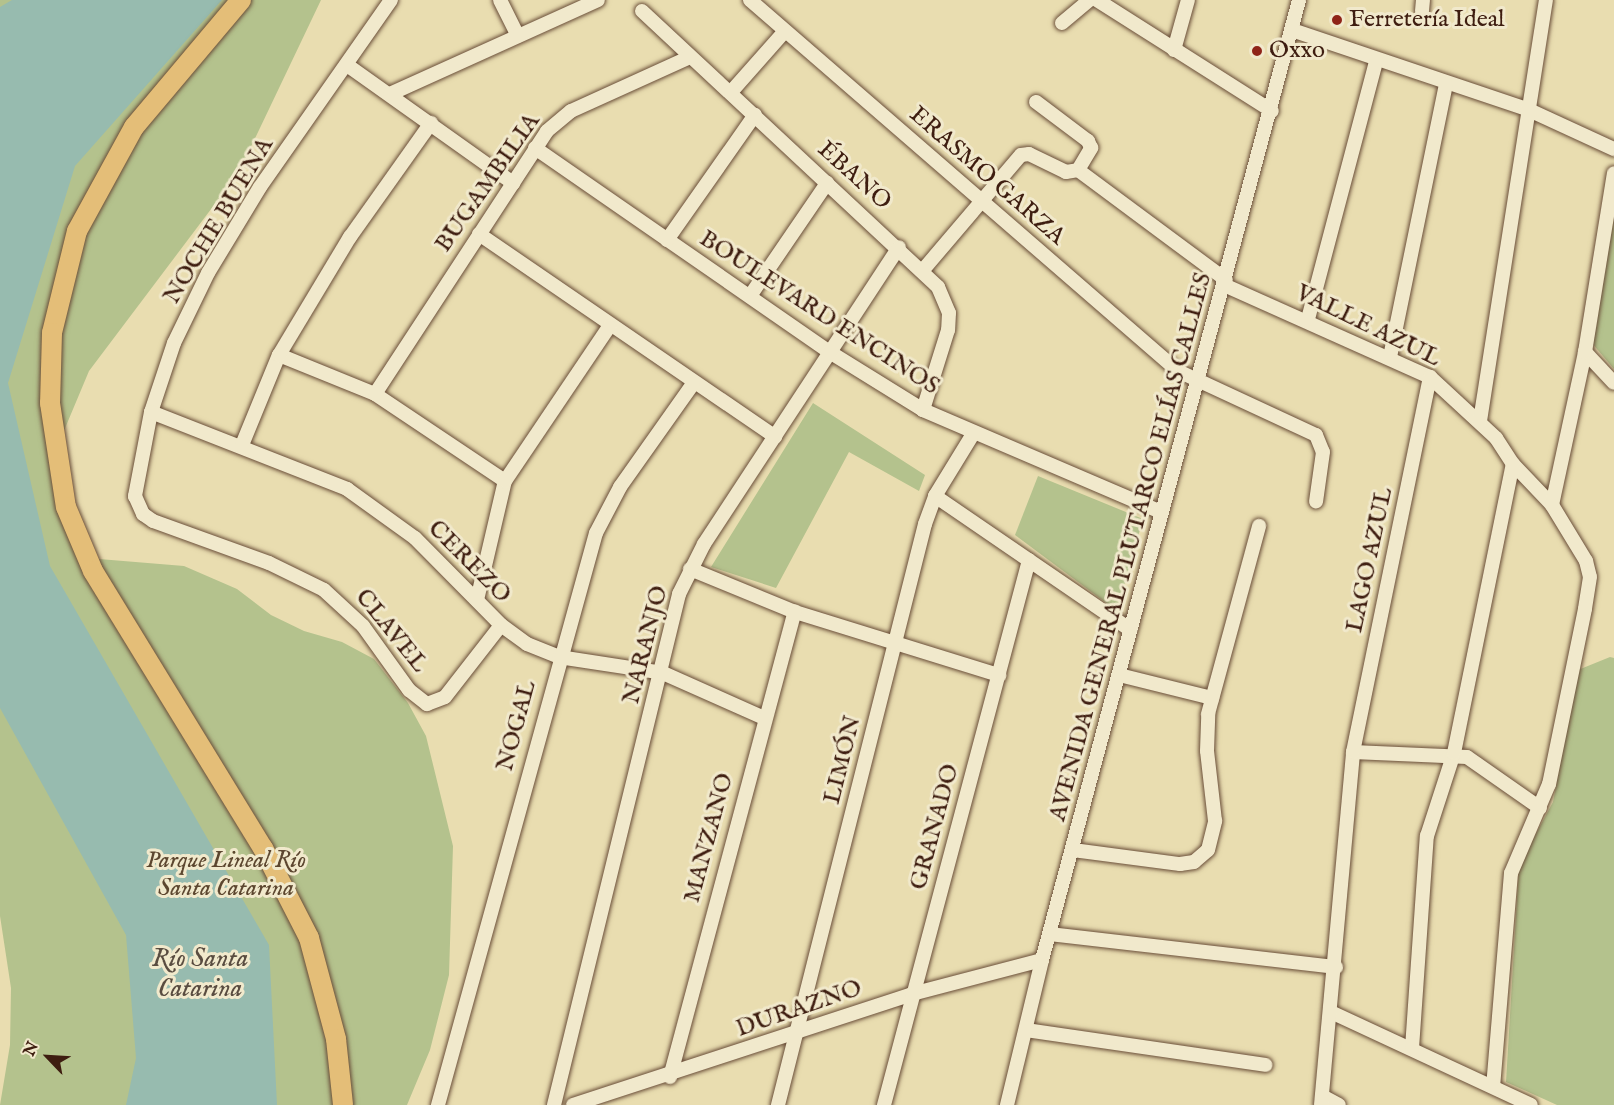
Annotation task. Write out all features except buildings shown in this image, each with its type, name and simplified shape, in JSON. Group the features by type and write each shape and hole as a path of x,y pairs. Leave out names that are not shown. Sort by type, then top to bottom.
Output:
{"highway":[{"path":"241,0 134,128 82,221 52,333 50,404 66,507 93,571 263,848 309,938 336,1039 343,1105"}],"street":[{"name":"NOCHE BUENA","path":"135,488 151,412 174,343 208,273 260,187 391,0"},
{"path":"500,0 518,36"},
{"path":"390,94 598,0"},
{"name":"ERASMO GARZA","path":"750,0 1164,360 1198,383 1316,435 1323,452 1316,502"},
{"path":"1062,23 1089,0"},
{"path":"1097,0 1272,111"},
{"path":"1174,50 1188,0"},
{"name":"AVENIDA GENERAL PLUTARCO ELÍAS CALLES","path":"1007,1105 1042,960 1161,512 1272,111 1299,0"},
{"path":"1480,421 1527,109 1546,0"},
{"name":"ÉBANO","path":"642,11 899,247 923,270 946,299 949,313 923,410"},
{"path":"1292,30 1376,62 1527,109 1614,149"},
{"path":"731,92 785,31"},
{"name":"BUGAMBILIA","path":"375,394 535,148 572,111 690,57"},
{"path":"1308,319 1376,62"},
{"path":"347,65 513,183"},
{"path":"1390,357 1446,85"},
{"path":"923,270 980,200 1021,155 1029,154 1066,172 1078,170 1091,148 1089,141 1036,102"},
{"path":"667,240 755,115"},
{"path":"243,445 279,355 350,237 430,123"},
{"name":"BOULEVARD ENCINOS","path":"535,148 828,351 923,410 973,434 1161,512"},
{"name":"VALLE AZUL","path":"1078,170 1225,282 1431,377 1480,421 1513,464 1552,505 1582,552 1590,577 1575,667 1540,808 1522,840 1511,873 1493,1086"},
{"path":"1552,505 1585,352 1614,173"},
{"path":"750,296 827,183"},
{"path":"479,234 609,327 775,437"},
{"name":"NARANJO","path":"554,1105 663,673 679,594 690,569 828,351 899,247"},
{"path":"477,600 505,481 609,327"},
{"path":"1585,352 1614,383"},
{"path":"279,355 375,394 505,481"},
{"name":"LAGO AZUL","path":"1321,1101 1332,1013 1353,752 1431,377"},
{"name":"NOGAL","path":"438,1105 558,657 606,511 693,384"},
{"name":"CEREZO","path":"151,412 243,445 347,489 416,538 501,625 527,644 558,657 663,673 764,718"},
{"name":"LIMÓN","path":"778,1105 935,496 973,434"},
{"path":"1412,1048 1427,836 1454,753 1513,464"},
{"name":"CLAVEL","path":"135,488 137,505 153,522 269,563 324,591 363,626 409,690 428,704 445,697 501,625"},
{"path":"935,496 1131,630"},
{"path":"1073,849 1155,864 1180,864 1202,857 1215,832 1207,751 1212,698 1259,526"},
{"name":"GRANADO","path":"884,1105 1029,560"},
{"path":"690,569 795,612 895,645 999,675"},
{"name":"MANZANO","path":"670,1077 764,718 795,612"},
{"path":"1119,675 1212,698"},
{"path":"1353,752 1454,753 1473,760 1540,808"},
{"path":"1050,934 1336,967"},
{"name":"DURAZNO","path":"573,1105 670,1077 912,994 1042,960"},
{"path":"1332,1013 1412,1048 1531,1105"},
{"path":"1026,1030 1265,1065"},
{"path":"1321,1101 1340,1105"}],"green space":[{"name":"Parque Lineal Río Santa Catarina","path":"0,0 321,0 239,172 89,371 58,445 78,548 99,559 184,566 237,589 271,615 304,631 342,642 374,659 408,703 426,736 453,846 449,975 430,1050 407,1105 0,1105 10,1045 11,988 0,916"},
{"path":"1614,218 1614,369 1591,342"},
{"path":"813,403 925,475 919,491 849,452 776,588 711,567"},
{"path":"1038,476 1143,519 1117,611 1015,535"},
{"path":"1610,657 1614,658 1614,1105 1557,1105 1506,1082 1519,865 1553,802 1578,670"}],"water":[{"name":"Río Santa Catarina","path":"12,0 222,0 75,166 8,383 50,566 269,945 277,1105 126,1105 136,1058 126,935 0,708 0,7"}],"place":[{"name":"Ferretería Ideal","path":"1337,20"},
{"name":"Oxxo","path":"1257,51"}]}
